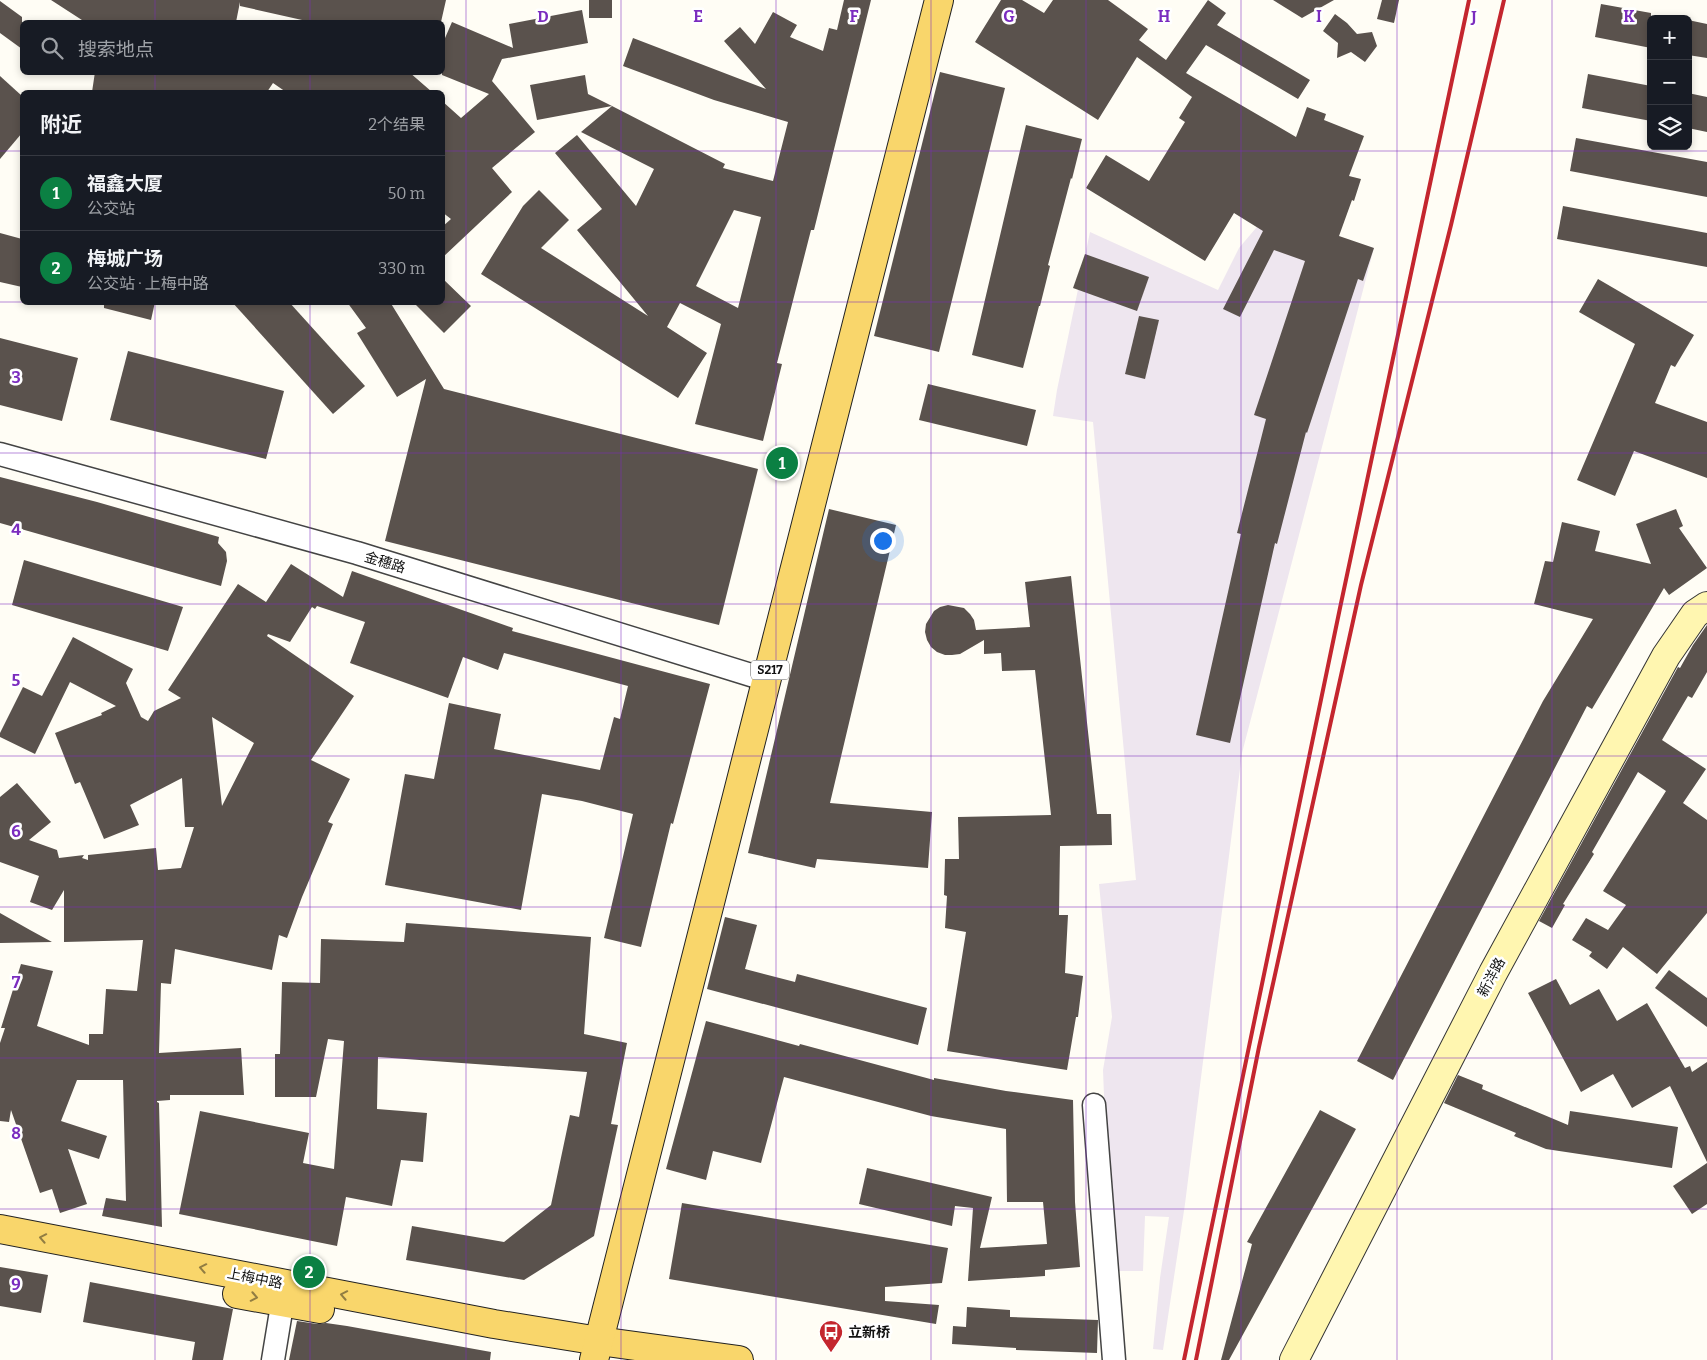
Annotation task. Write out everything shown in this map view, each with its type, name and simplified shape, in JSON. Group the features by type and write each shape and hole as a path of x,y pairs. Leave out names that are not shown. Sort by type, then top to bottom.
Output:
{"main road":[{"name":"S217","path":"596,1352 940,0"},
{"name":"上梅中路","path":"0,1229 284,1293"},
{"name":"上梅中路","path":"0,1248 494,1324 596,1352 739,1360"}],"street":[{"name":"金穗路","path":"0,454 357,553 768,680"},
{"name":"新洋路","path":"1294,1360 1492,973 1666,656 1695,614 1707,606"},
{"path":"1094,1105 1114,1360"},
{"path":"273,1360 284,1293"}],"shaded area":[{"path":"1267,215 1374,248 1242,753 1185,1204 1163,1350 1153,1349 1160,1278 1169,1217 1145,1216 1143,1271 1118,1271 1107,1172 1103,1070 1112,1017 1099,884 1136,880 1093,422 1053,416 1090,232 1218,290 1239,248"}],"building":[{"path":"51,0 446,0 441,20 302,20 240,6 240,2 236,20 82,20"},
{"path":"589,0 612,0 612,18 589,18"},
{"path":"844,0 871,0 814,230 811,230 777,363 782,364 763,441 695,424 721,324 680,303 667,327 707,353 678,398 481,274 523,206 539,190 569,220 541,248 648,316 577,230 602,209 555,153 577,135 636,206 654,169 581,132 612,106 725,164 723,168 773,181 788,122 714,100 623,66 633,38 766,89 724,41 740,27 755,44 773,12 797,25 790,37 823,51 829,28 837,30","holes":["734,210 761,217 738,308 696,286"]},
{"path":"1001,0 1022,0 1044,13 1053,0 1108,0 1148,29 1139,40 1166,60 1208,0 1226,13 1217,25 1310,80 1298,99 1206,45 1186,73 1296,137 1307,107 1326,114 1324,120 1364,136 1349,176 1361,179 1339,236 1374,248 1363,281 1358,279 1306,432 1277,544 1275,543 1230,743 1196,735 1241,534 1237,533 1266,419 1254,415 1305,261 1274,250 1240,317 1223,309 1263,231 1234,213 1205,261 1086,188 1106,155 1149,181 1185,122 1179,118 1192,97 1137,57 1098,120 975,42"},
{"path":"1273,0 1334,0 1302,18"},
{"path":"1382,0 1399,0 1394,23 1377,19"},
{"path":"0,1 22,17 22,20 20,20 20,48 0,33"},
{"path":"1601,4 1651,13 1651,15 1647,15 1647,47 1595,37"},
{"path":"582,10 588,43 502,59 492,81 535,132 492,168 512,192 445,255 445,224 451,219 445,214 445,104 461,118 489,94 442,75 445,75 445,38 452,22 513,48 509,24"},
{"path":"1335,14 1357,34 1372,32 1377,46 1365,62 1351,52 1337,58 1338,43 1323,31"},
{"path":"1692,21 1707,24 1707,58 1692,56"},
{"path":"940,72 1005,88 939,352 874,336"},
{"path":"1588,74 1647,85 1647,120 1582,108"},
{"path":"95,75 412,75 430,90 283,90 273,83 268,90 92,90"},
{"path":"585,75 588,94 612,106 537,120 530,85"},
{"path":"0,76 20,94 20,135 0,159"},
{"path":"1692,94 1707,97 1707,132 1692,129"},
{"path":"1026,125 1082,139 1023,368 972,355"},
{"path":"1576,138 1707,162 1707,197 1570,171"},
{"path":"1563,206 1707,233 1707,267 1557,239"},
{"path":"0,233 20,238 20,287 0,282"},
{"path":"1085,254 1149,277 1137,311 1073,288"},
{"path":"1598,279 1694,335 1675,367 1671,365 1655,403 1707,422 1707,478 1634,451 1615,496 1577,480 1635,344 1579,312"},
{"path":"445,281 471,306 444,333 416,305 445,305"},
{"path":"104,305 154,305 151,320 104,308"},
{"path":"235,305 292,305 365,386 333,414"},
{"path":"349,305 392,305 444,389 758,469 719,625 385,541 426,379 397,397 357,333 366,328"},
{"path":"1139,316 1159,320 1145,379 1125,374"},
{"path":"0,338 78,358 62,421 0,405"},
{"path":"128,351 284,391 266,459 110,420"},
{"path":"928,384 1036,410 1027,446 919,420"},
{"path":"0,477 97,502 219,537 218,543 226,552 227,561 221,586 0,523"},
{"path":"829,509 896,525 830,803 932,812 928,868 817,859 815,868 748,853"},
{"path":"1676,509 1683,526 1679,528 1707,568 1669,595 1664,588 1592,709 1587,706 1393,1080 1357,1061 1543,701 1593,619 1534,604 1545,561 1553,562 1562,522 1600,531 1595,551 1651,564 1636,524"},
{"path":"24,560 183,607 168,651 12,605"},
{"path":"291,564 343,597 352,571 513,628 512,631 710,684 673,824 671,823 641,947 604,938 633,814 582,801 542,794 521,910 385,885 405,774 434,779 449,703 501,714 494,749 600,770 614,717 620,719 628,686 504,653 498,670 463,657 448,698 350,663 365,622 317,606 315,609 312,607 290,642 268,634 267,636 354,696 311,760 350,779 328,822 333,824 287,938 279,935 272,970 175,949 171,984 161,983 159,1053 241,1048 244,1095 170,1095 170,1100 157,1101 159,1103 162,1227 102,1216 106,1198 126,1201 123,1080 77,1080 61,1121 107,1136 99,1159 68,1149 87,1204 60,1213 52,1189 40,1193 11,1110 9,1122 0,1121 0,1043 5,1028 1,1028 21,964 53,971 37,1026 89,1045 89,1034 103,1034 106,989 137,991 143,940 64,942 64,890 52,910 30,902 39,876 0,862 0,797 17,783 51,822 29,840 57,850 59,858 84,855 82,858 88,860 88,855 156,848 158,870 181,868 194,827 185,827 182,778 130,805 139,825 104,839 80,782 75,784 55,733 102,715 101,713 116,706 70,682 35,754 0,737 0,733 23,687 42,696 73,637 133,669 126,683 141,717 148,721 154,711 181,698 168,690 238,584 266,602","holes":["212,717 254,743 222,806"]},
{"path":"1071,576 1097,814 1111,814 1112,845 1060,846 1059,915 1068,915 1065,973 1083,976 1078,1017 1076,1017 1067,1070 947,1051 966,932 945,928 947,896 944,895 945,859 959,859 958,817 1051,815 1035,670 1002,671 1001,653 984,654 984,640 960,654 945,655 931,647 925,632 926,624 934,611 948,605 964,608 974,620 976,630 1030,627 1025,582"},
{"path":"1707,625 1707,672 1692,698 1688,696 1662,740 1706,769 1683,803 1707,820 1707,913 1657,974 1623,947 1607,969 1589,956 1592,952 1572,940 1586,918 1608,930 1626,905 1603,891 1666,791 1638,772 1592,852 1594,854 1563,904 1565,905 1552,928 1539,921 1678,667 1680,668"},
{"path":"0,913 30,930 52,942 0,943"},
{"path":"725,917 757,925 745,969 795,982 797,974 927,1008 918,1045 707,989"},
{"path":"406,923 591,937 584,1034 627,1043 611,1124 618,1125 594,1236 524,1280 406,1260 412,1226 504,1242 551,1205 570,1115 579,1117 587,1072 378,1057 377,1109 427,1113 423,1162 401,1160 392,1206 346,1197 337,1246 179,1214 200,1111 309,1133 303,1163 334,1169 344,1041 328,1039 316,1097 275,1097 275,1054 280,1054 282,982 320,983 321,939 404,942"},
{"path":"1669,970 1707,998 1707,1027 1655,988"},
{"path":"1556,979 1570,1005 1599,989 1617,1021 1647,1003 1685,1068 1690,1066 1692,1072 1707,1062 1707,1162 1670,1086 1632,1108 1613,1074 1581,1092 1528,993"},
{"path":"706,1021 934,1080 934,1078 1006,1091 1073,1100 1075,1202 1080,1267 1045,1270 1045,1276 968,1281 973,1208 955,1206 952,1226 859,1204 867,1168 992,1197 980,1248 1047,1244 1043,1202 1007,1202 1006,1129 931,1116 784,1077 761,1163 713,1151 706,1180 666,1169"},
{"path":"1458,1075 1483,1085 1482,1089 1568,1125 1570,1111 1678,1127 1672,1168 1546,1149 1514,1136 1516,1133 1444,1103"},
{"path":"1320,1110 1356,1129 1229,1360 1221,1360 1252,1244 1247,1242"},
{"path":"1707,1163 1707,1204 1692,1214 1673,1186"},
{"path":"682,1203 948,1248 942,1283 885,1287 885,1301 939,1305 936,1324 669,1279"},
{"path":"0,1267 48,1275 41,1313 0,1306"},
{"path":"90,1282 233,1309 223,1360 192,1360 195,1342 83,1322"},
{"path":"967,1307 1010,1310 1010,1317 1098,1320 1097,1353 1016,1350 1016,1348 952,1344 953,1326 966,1327"},
{"path":"297,1321 347,1326 491,1352 490,1360 289,1360"}],"railway":[{"path":"1184,1360 1340,608 1469,0"},
{"path":"1196,1360 1259,1047 1361,585 1451,225 1504,0"}],"place":[{"name":"福鑫大厦","path":"782,463"},
{"name":"梅城广场","path":"309,1272"},
{"name":"立新桥","path":"831,1353"}]}
